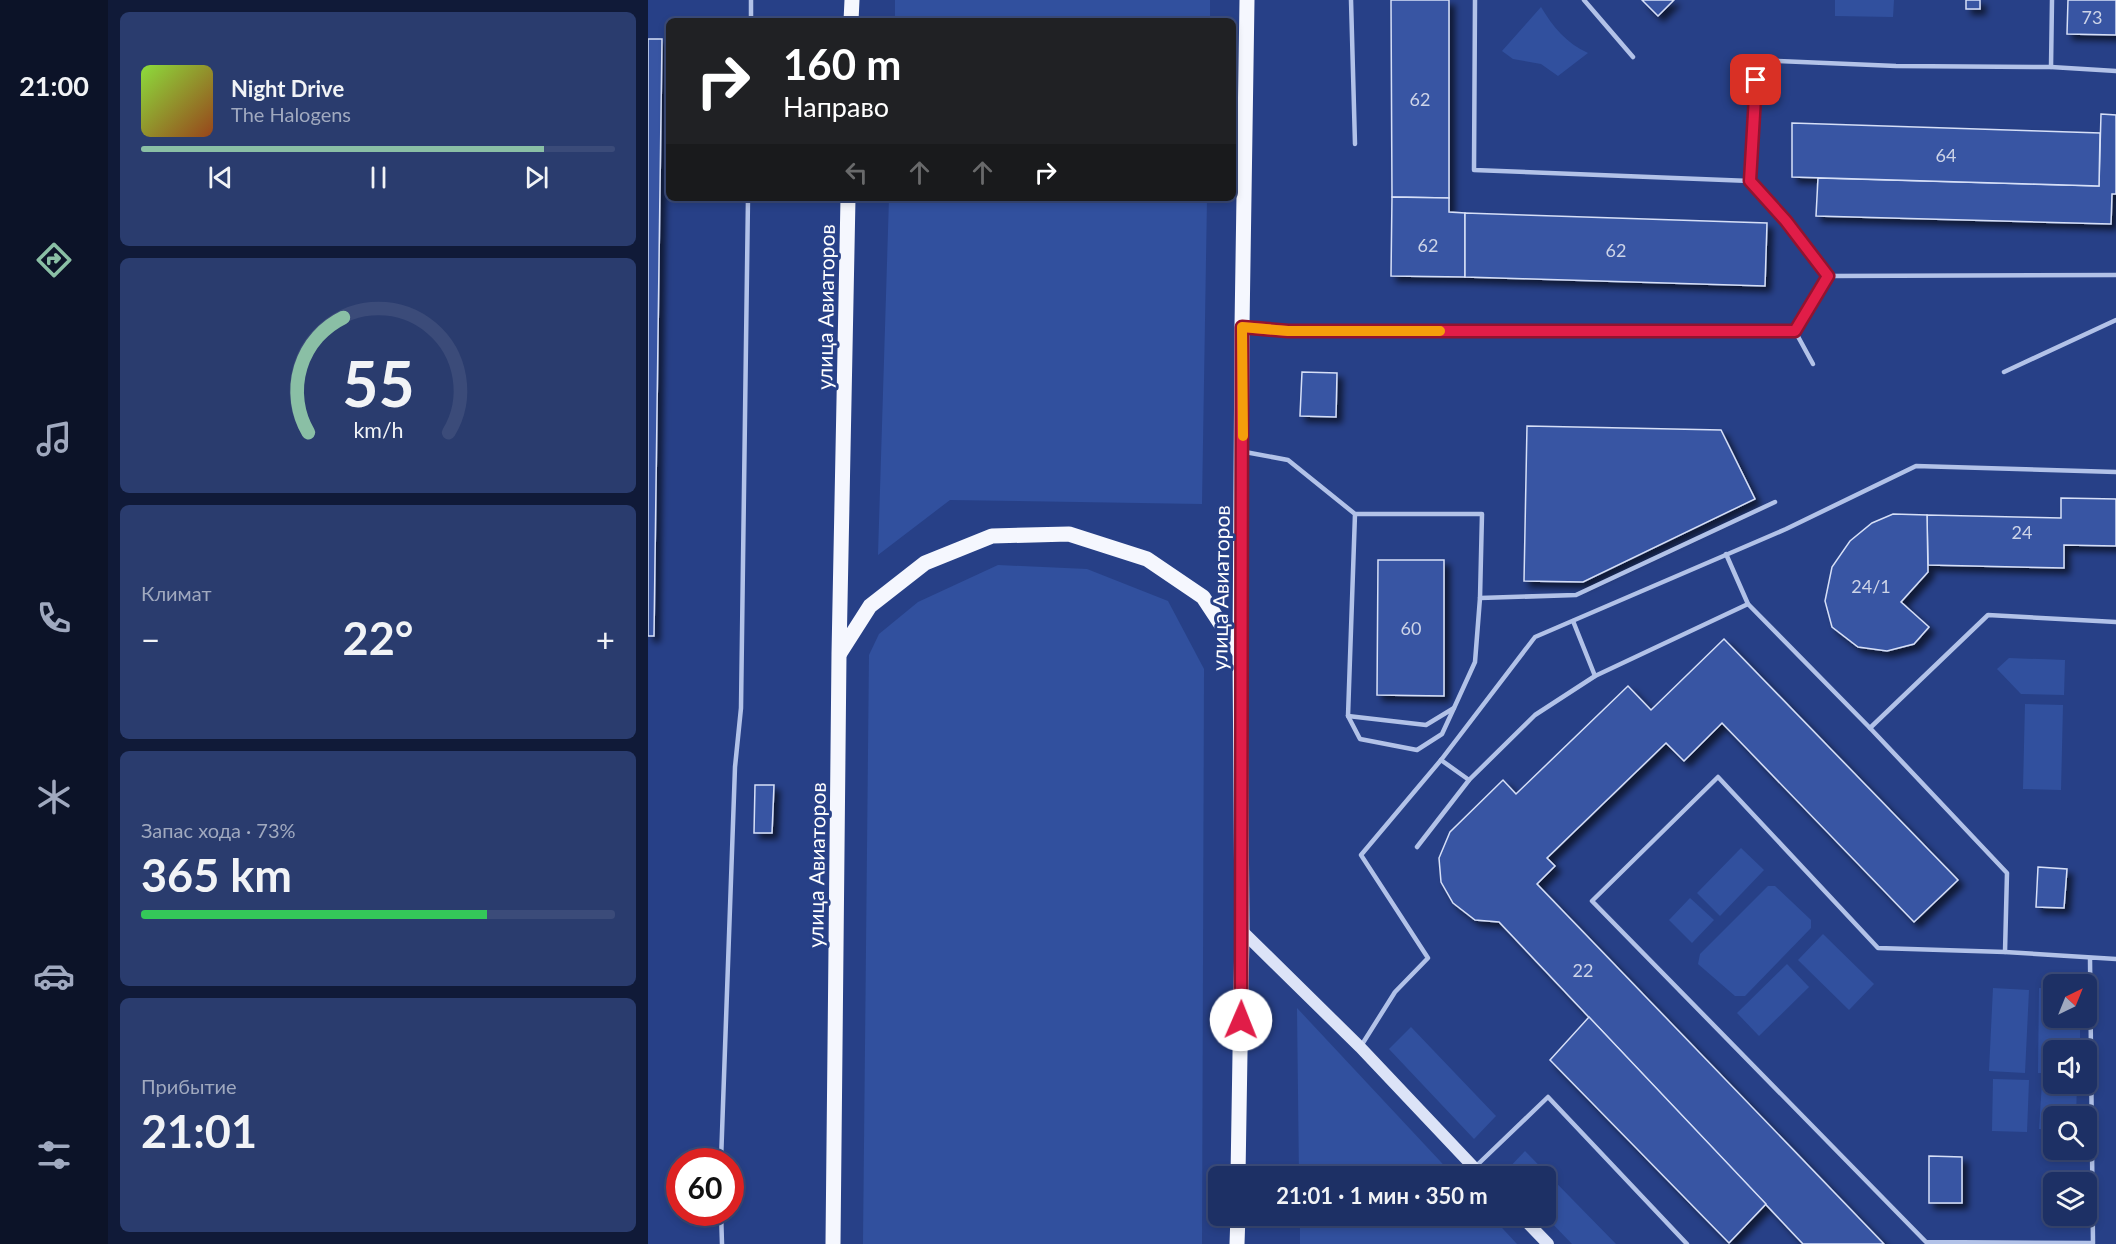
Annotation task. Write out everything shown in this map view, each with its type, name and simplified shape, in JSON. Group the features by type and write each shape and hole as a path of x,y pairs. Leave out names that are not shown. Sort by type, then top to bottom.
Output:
{"main road":[{"path":"851,18 852,0"},
{"name":"улица Авиаторов","path":"1238,1166 1242,931 1240,653 1242,327 1247,0"},
{"name":"улица Авиаторов","path":"833,1244 839,654 848,201"},
{"path":"839,654 870,606 925,563 992,536 1069,534 1147,560 1203,597 1240,653"},
{"path":"1237,1244 1238,1226"}],"street":[{"path":"1242,931 1360,1047 1472,1166"},
{"path":"1531,1226 1548,1244"}],"lane":[{"path":"751,0 751,18"},
{"path":"1351,0 1355,144"},
{"path":"1475,0 1474,170 1750,181"},
{"path":"1584,0 1634,57"},
{"path":"2051,67 2052,0"},
{"path":"1828,276 1786,221 1750,181 1757,60 1896,66 2051,67 2116,71"},
{"path":"721,1148 735,767 741,708 748,201"},
{"path":"1828,276 2116,275"},
{"path":"1795,331 1828,276"},
{"path":"2004,372 2116,320"},
{"path":"1242,327 1288,331 1795,331"},
{"path":"1795,331 1813,364"},
{"path":"1243,451 1288,460 1355,513 1482,514 1480,598 1475,662 1442,734 1417,750 1360,738 1348,716 1355,513"},
{"path":"1360,1047 1395,992 1428,958 1361,855 1441,760 1535,637 1786,529 1916,466 2116,472"},
{"path":"1480,598 1576,595 1775,502"},
{"path":"1726,554 1748,604 1870,728 2007,873 2005,952"},
{"path":"1417,847 1469,780 1535,715 1595,676 1748,604"},
{"path":"1870,728 1988,615 2116,622"},
{"path":"1573,621 1595,676"},
{"path":"1348,716 1426,725 1454,708"},
{"path":"1441,760 1469,780"},
{"path":"2090,959 2092,1243 1926,1243 1592,901 1718,777 1878,948 2005,952 2116,959"},
{"path":"1484,1166 1548,1097 1687,1244"},
{"path":"721,1226 722,1244"}],"shaded area":[{"path":"895,0 1210,0 1210,18 895,18"},
{"path":"1835,0 1894,0 1893,17 1835,16"},
{"path":"1541,7 1561,34 1588,53 1558,76 1541,64 1513,59 1502,51"},
{"path":"889,201 1207,201 1202,504 950,500 878,555"},
{"path":"998,565 1087,569 1168,601 1204,669 1202,1244 863,1244 869,655 879,634 918,602"},
{"path":"2009,658 2065,660 2064,695 2021,694 1997,669"},
{"path":"2025,704 2063,705 2061,790 2023,789"},
{"path":"1741,848 1764,870 1720,916 1697,893"},
{"path":"1768,886 1775,886 1811,920 1811,928 1745,996 1735,996 1698,964 1700,954"},
{"path":"1690,898 1714,920 1692,943 1669,920"},
{"path":"1823,934 1874,984 1849,1010 1798,960"},
{"path":"1787,964 1809,987 1759,1036 1737,1013"},
{"path":"1993,988 2029,990 2025,1073 1989,1071"},
{"path":"2039,988 2043,988 2043,1028 2080,1028 2080,1040 2043,1040 2043,1073 2038,1073"},
{"path":"1297,1008 1445,1166 1299,1166"},
{"path":"1411,1027 1496,1116 1474,1139 1389,1049"},
{"path":"1993,1079 2029,1080 2027,1132 1992,1131"},
{"path":"2042,1082 2043,1094 2077,1094 2076,1106 2043,1106 2043,1129 2039,1129"},
{"path":"1525,1151 1540,1166 1511,1166"},
{"path":"1556,1183 1616,1244 1572,1244 1555,1226"},
{"path":"1300,1226 1500,1226 1517,1244 1300,1244"}],"building":[{"path":"1391,0 1449,0 1449,198 1392,197"},
{"path":"1642,0 1674,0 1658,16"},
{"path":"1966,0 1980,0 1980,9 1966,9"},
{"path":"2068,0 2116,0 2116,35 2067,34"},
{"path":"648,39 662,39 654,636 648,636"},
{"path":"2101,114 2116,115 2116,194 2112,194 2111,224 1816,216 1818,178 2099,186"},
{"path":"1792,123 2100,133 2099,186 1792,177"},
{"path":"1392,197 1449,198 1449,212 1465,213 1465,277 1391,276"},
{"path":"1465,213 1767,223 1765,286 1465,277"},
{"path":"1302,372 1337,373 1336,417 1300,416"},
{"path":"1527,426 1721,430 1755,499 1583,582 1524,581"},
{"path":"2061,498 2116,499 2116,546 2064,545 2064,568 1928,565 1927,515 2061,518"},
{"path":"1893,514 1927,515 1928,572 1901,602 1929,627 1914,644 1887,651 1858,647 1832,627 1825,601 1832,567 1850,541 1872,523"},
{"path":"1378,560 1444,560 1444,696 1377,695"},
{"path":"1724,639 1958,880 1914,922 1722,723 1684,761 1666,743 1547,858 1555,866 1537,884 1884,1244 1803,1244 1499,922 1475,920 1453,903 1441,882 1439,858 1450,832 1503,780 1516,794 1628,686 1651,710"},
{"path":"755,785 774,785 772,833 754,833"},
{"path":"2038,867 2067,869 2064,908 2036,907"},
{"path":"1589,1017 1766,1204 1729,1243 1550,1060"},
{"path":"1929,1156 1962,1157 1962,1203 1929,1203"}],"slow traffic":[{"path":"1243,436 1242,327 1288,331 1440,331"}],"route":[{"path":"1241,1020 1242,327 1288,331 1795,331 1828,276 1786,221 1750,181 1756,80"}]}
